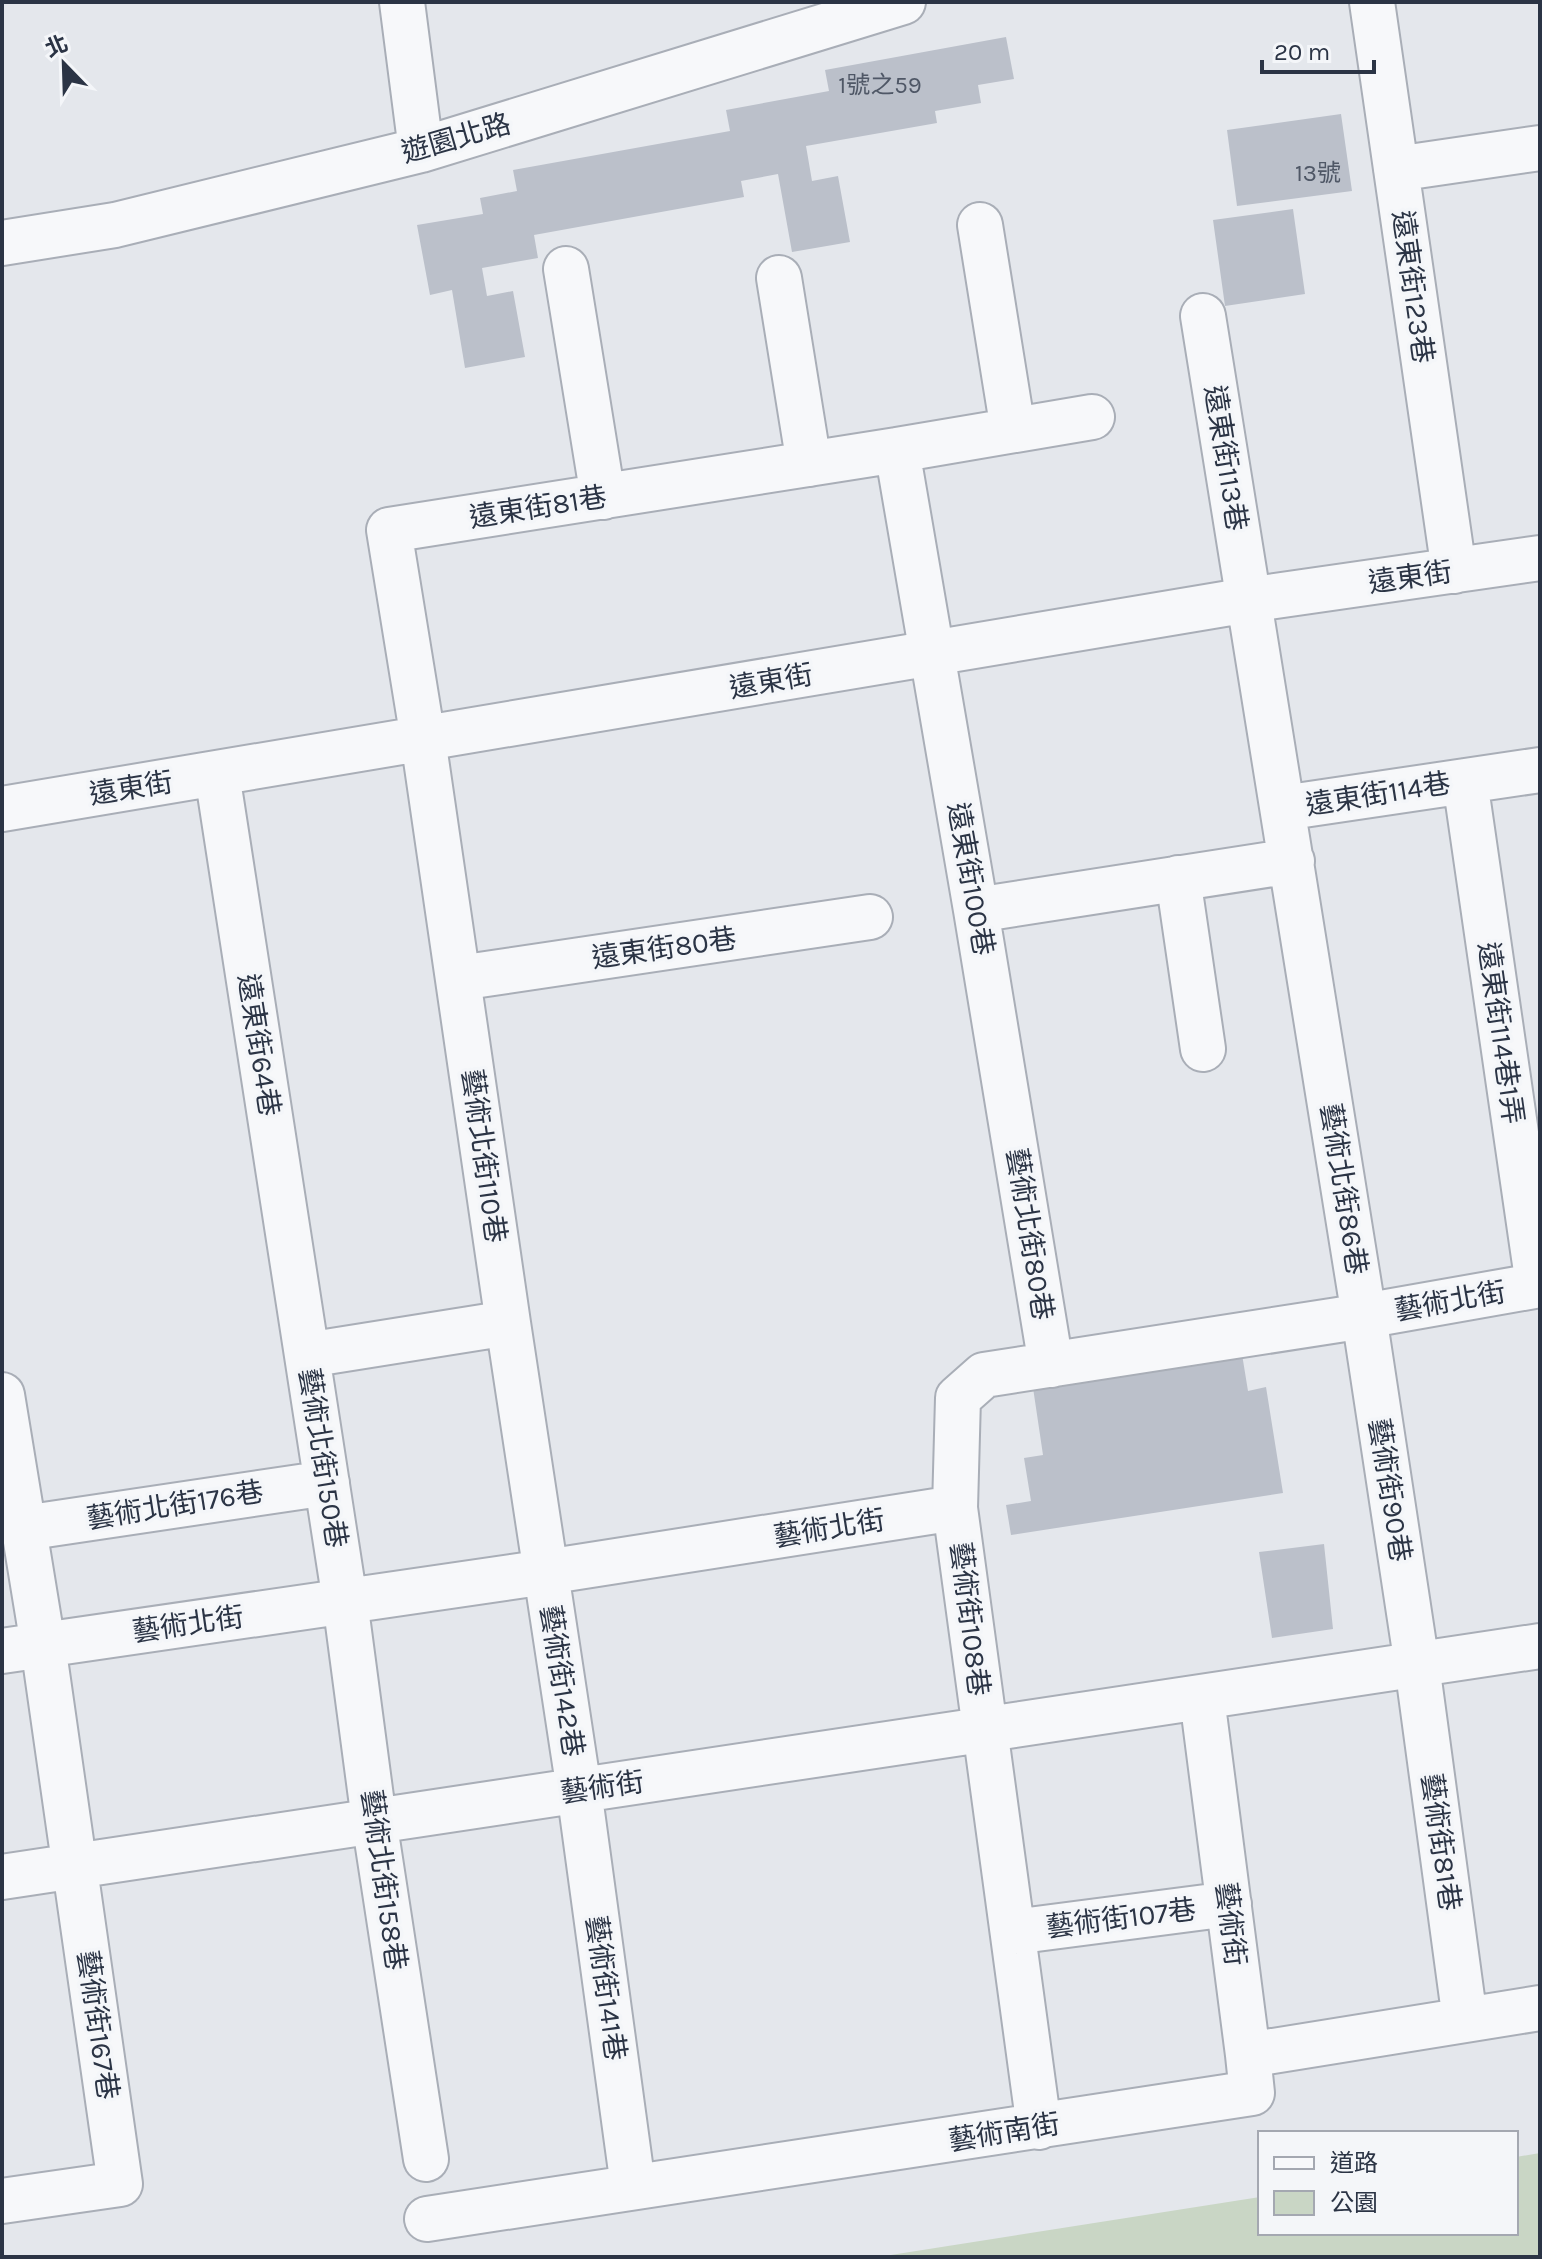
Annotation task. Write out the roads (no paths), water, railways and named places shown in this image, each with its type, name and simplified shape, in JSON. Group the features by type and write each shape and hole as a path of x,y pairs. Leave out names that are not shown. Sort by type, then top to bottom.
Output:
{"street":[{"path":"402,2 421,150"},
{"name":"遊園北路","path":"2,243 115,225 421,150 903,2"},
{"name":"遠東街123巷","path":"1372,2 1454,571"},
{"path":"1396,169 1540,148"},
{"path":"980,225 1013,430"},
{"path":"566,269 603,497"},
{"path":"779,278 809,464"},
{"name":"遠東街113巷","path":"1203,316 1248,600"},
{"name":"遠東街81巷","path":"423,739 389,530 1092,417"},
{"path":"897,450 932,654"},
{"name":"遠東街","path":"2,809 1248,600 1540,558"},
{"name":"遠東街114巷","path":"1248,600 1283,808 1540,770"},
{"name":"遠東街100巷","path":"932,654 1008,1104"},
{"name":"藝術北街110巷","path":"423,739 546,1572"},
{"name":"遠東街64巷","path":"217,774 304,1335"},
{"name":"遠東街114巷1弄","path":"1465,781 1539,1285"},
{"name":"藝術北街86巷","path":"1283,808 1364,1316"},
{"path":"976,910 1292,861"},
{"path":"1178,878 1203,1049"},
{"name":"遠東街80巷","path":"459,978 870,917"},
{"name":"藝術北街80巷","path":"1008,1104 1051,1365"},
{"name":"藝術北街","path":"22,1648 546,1572 955,1508 958,1398 984,1375 1364,1316 1539,1285"},
{"name":"藝術街90巷","path":"1364,1316 1417,1665"},
{"path":"304,1335 508,1323"},
{"name":"藝術北街150巷","path":"304,1335 345,1601"},
{"path":"3,1402 24,1528 22,1648"},
{"name":"藝術北街176巷","path":"24,1528 327,1483"},
{"name":"藝術街108巷","path":"955,1508 984,1730"},
{"name":"藝術街142巷","path":"546,1572 579,1790"},
{"name":"藝術北街158巷","path":"345,1601 374,1820 426,2159"},
{"name":"藝術街","path":"2,1877 1540,1646"},
{"name":"藝術街167巷","path":"2,2201 120,2184 75,1866 22,1648"},
{"name":"藝術街81巷","path":"1417,1665 1465,2020"},
{"name":"藝術街","path":"1202,1698 1248,2055"},
{"name":"藝術街107巷","path":"984,1730 1039,2127"},
{"name":"藝術街141巷","path":"579,1790 633,2186"},
{"name":"藝術街107巷","path":"1013,1932 1229,1904"},
{"path":"1248,2055 1540,2008"},
{"name":"藝術南街","path":"427,2219 1252,2093 1248,2055"}]}
